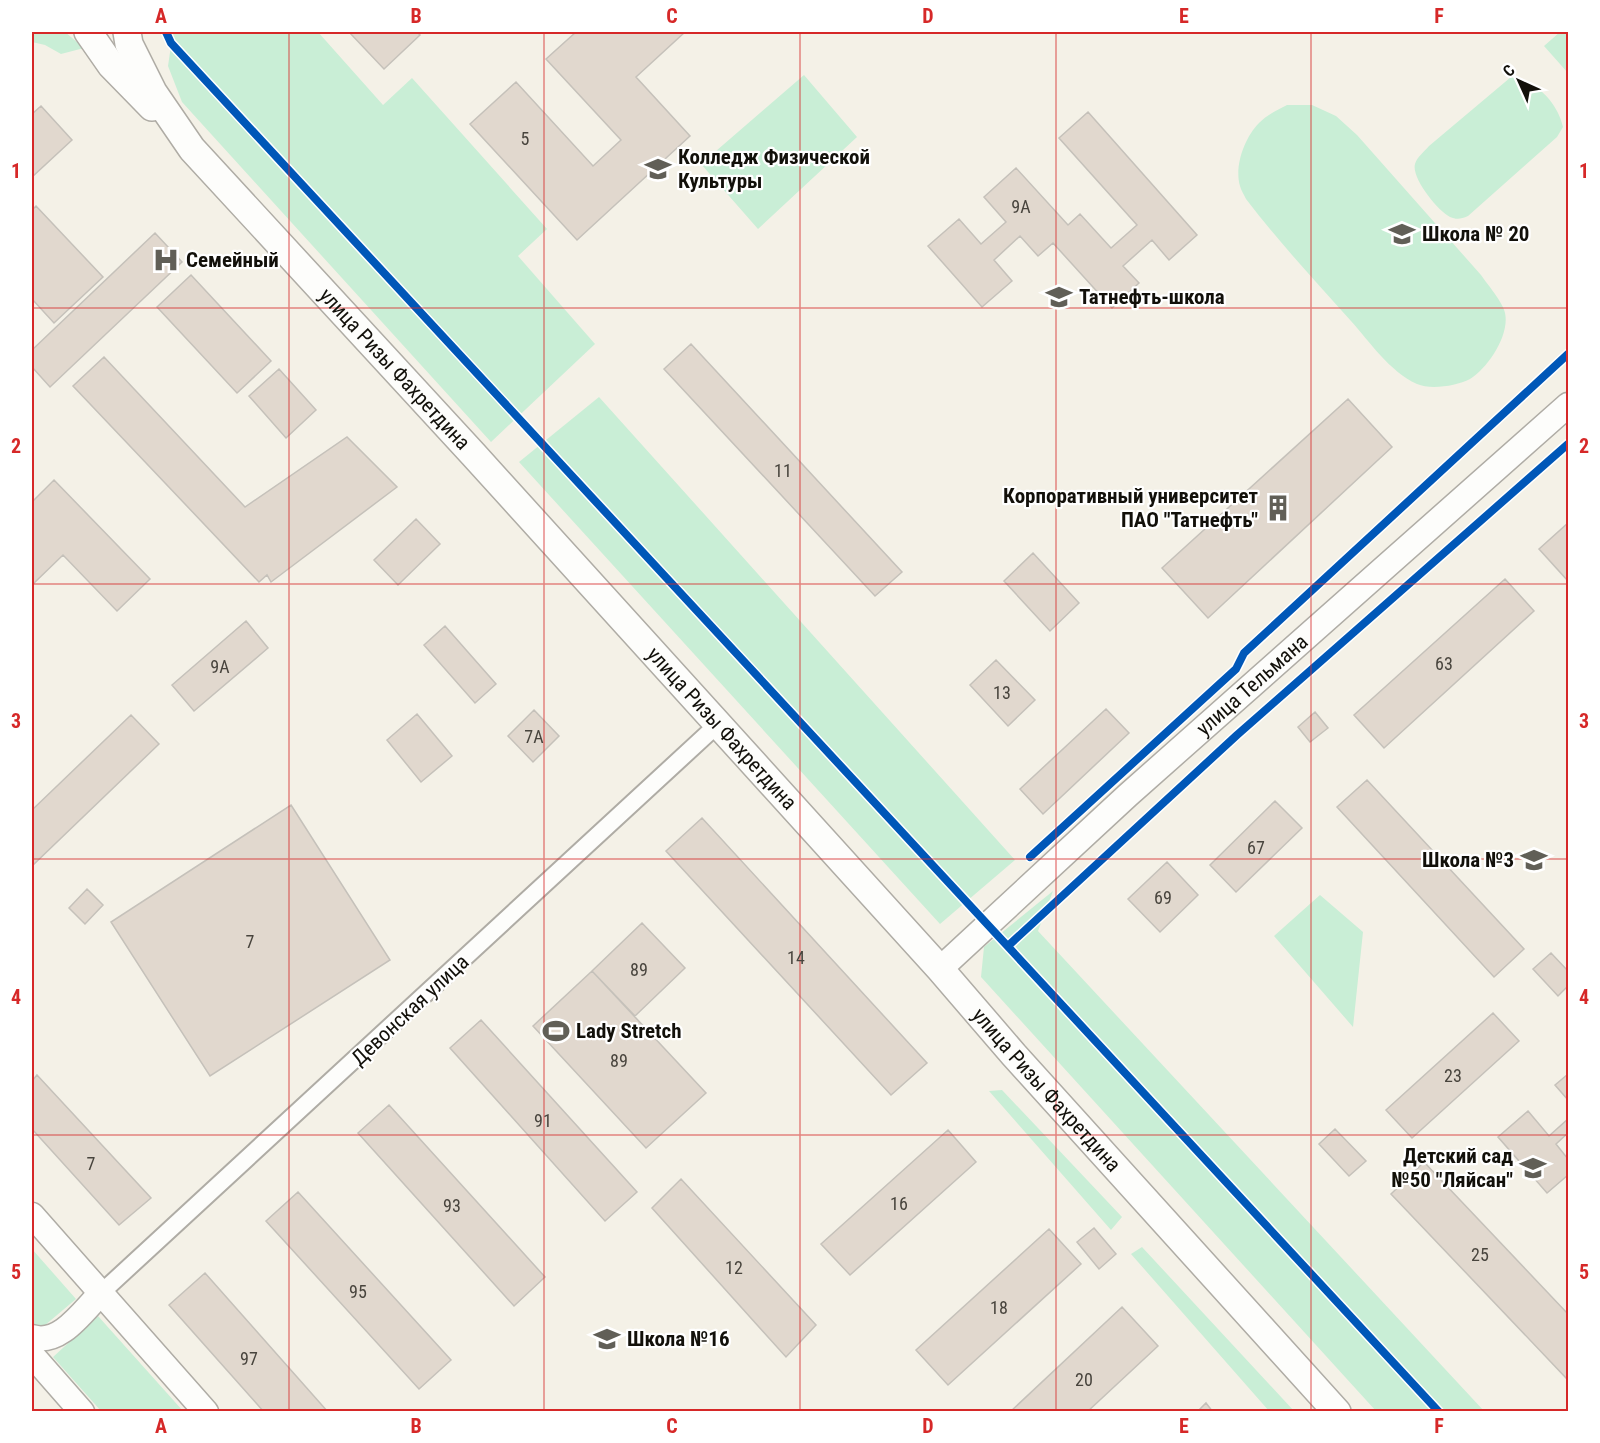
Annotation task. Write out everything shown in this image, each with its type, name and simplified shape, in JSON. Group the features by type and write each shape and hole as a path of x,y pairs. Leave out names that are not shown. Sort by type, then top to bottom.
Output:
{"main road":[{"path":"88,32 111,64 192,149"},
{"name":"улица Ризы Фахретдина","path":"127,32 129,44 153,92 192,149 940,969 1022,1064 1337,1412"}],"street":[{"name":"улица Тельмана","path":"940,969 1128,795 1569,405"},
{"name":"Девонская улица","path":"101,1293 717,725"},
{"path":"32,1215 206,1412"},
{"path":"32,1337 57,1335 101,1293"},
{"path":"32,1355 82,1412"}],"green space":[{"path":"32,32 65,32 84,48 61,54 45,45 32,42"},
{"path":"173,32 318,32 383,105 412,78 547,229 518,256 595,344 491,442 182,102 168,66"},
{"path":"1560,32 1565,32 1568,36 1568,73 1544,46"},
{"path":"804,75 857,137 758,229 701,164"},
{"path":"1511,77 1529,83 1544,94 1556,109 1563,127 1557,137 1468,216 1459,219 1450,217 1433,201 1421,185 1415,170 1416,161 1429,146"},
{"path":"1287,105 1312,105 1336,116 1357,135 1481,275 1498,299 1504,309 1506,322 1501,341 1484,367 1470,379 1451,385 1429,387 1417,384 1398,372 1381,356 1297,261 1246,199 1240,188 1238,170 1245,144 1259,123"},
{"path":"599,397 1015,860 940,924 519,462"},
{"path":"1053,891 1038,931 1484,1411 1376,1411 981,977 984,947"},
{"path":"1320,895 1363,932 1353,1027 1274,936"},
{"path":"1002,1090 1122,1217 1111,1230 989,1091"},
{"path":"1142,1247 1294,1411 1269,1411 1131,1254"},
{"path":"32,1249 76,1299 44,1326 32,1327"},
{"path":"98,1316 183,1411 101,1411 53,1357"}],"building":[{"path":"349,32 417,32 420,35 384,69"},
{"path":"576,32 685,32 636,77 690,136 577,240 470,124 516,82 593,166 621,140 546,59"},
{"path":"41,106 72,140 32,177 32,114"},
{"path":"1088,112 1197,235 1169,260 1152,240 1123,266 1139,283 1112,308 1053,243 1038,256 1020,236 994,260 1012,281 982,307 928,246 959,219 981,244 1006,222 984,197 1016,168 1068,225 1080,214 1111,248 1137,225 1059,138"},
{"path":"36,206 103,277 54,323 32,299 32,210"},
{"path":"155,233 182,262 50,387 32,367 32,350"},
{"path":"191,275 271,361 237,393 157,307"},
{"path":"691,344 902,572 875,596 664,369"},
{"path":"104,357 245,507 347,437 397,487 271,582 267,575 259,582 73,386"},
{"path":"279,369 316,410 286,438 249,396"},
{"name":"Корпоративный университет ПАО \"Татнефть\"","path":"1348,399 1392,447 1208,618 1162,568"},
{"path":"54,480 150,579 117,611 63,555 32,585 32,502"},
{"path":"416,519 440,544 398,585 374,560"},
{"path":"1568,523 1568,581 1539,549"},
{"path":"1033,553 1079,603 1050,631 1004,581"},
{"path":"1505,579 1534,611 1384,748 1354,715"},
{"path":"246,621 268,648 194,711 172,685"},
{"path":"445,626 496,684 475,703 424,645"},
{"path":"996,660 1035,700 1008,726 970,685"},
{"path":"1106,709 1129,733 1043,814 1020,789"},
{"path":"534,710 559,736 533,762 508,736"},
{"path":"1315,712 1328,728 1310,742 1298,727"},
{"path":"417,714 452,756 421,782 387,740"},
{"path":"131,715 159,744 32,866 32,810"},
{"path":"1367,780 1524,949 1494,977 1337,807"},
{"path":"1275,801 1302,828 1236,892 1210,865"},
{"path":"291,805 390,960 210,1076 111,922"},
{"path":"702,818 927,1063 891,1095 666,851"},
{"path":"1167,862 1198,895 1160,932 1128,899"},
{"path":"87,889 103,905 85,924 69,908"},
{"path":"642,923 685,968 635,1016 592,971"},
{"path":"1551,953 1568,971 1568,986 1558,996 1533,969"},
{"path":"592,971 706,1093 646,1148 533,1026"},
{"path":"1493,1013 1519,1041 1412,1138 1386,1110"},
{"path":"481,1020 637,1192 605,1221 450,1048"},
{"path":"1568,1074 1568,1100 1555,1085"},
{"path":"37,1075 151,1198 119,1225 32,1129 32,1081"},
{"path":"389,1105 545,1277 514,1306 358,1133"},
{"path":"1528,1111 1549,1136 1568,1119 1568,1133 1556,1144 1568,1159 1568,1175 1547,1193 1498,1137"},
{"path":"1335,1129 1366,1161 1349,1176 1319,1144"},
{"path":"948,1130 976,1162 850,1275 821,1244"},
{"path":"1424,1162 1568,1314 1568,1380 1391,1194"},
{"path":"681,1179 816,1325 786,1357 652,1208"},
{"path":"298,1192 451,1360 419,1389 266,1221"},
{"path":"1094,1228 1116,1254 1099,1269 1077,1242"},
{"path":"1049,1229 1081,1264 948,1385 916,1350"},
{"path":"205,1273 328,1412 264,1412 169,1305"},
{"path":"1122,1307 1158,1346 1087,1412 1010,1412"},
{"path":"1206,1403 1213,1412 1197,1412"}],"cycle path":[{"path":"166,32 171,43 1439,1412"},
{"path":"1030,857 1236,669 1244,653 1568,354"},
{"path":"1008,946 1237,735 1568,444"}],"place":[{"name":"Колледж Физической Культуры","path":"658,169"},
{"name":"Школа № 20","path":"1402,234"},
{"name":"Семейный","path":"166,260"},
{"name":"Татнефть-школа","path":"1059,297"},
{"name":"Корпоративный университет ПАО \"Татнефть\"","path":"1278,508"},
{"name":"Школа №3","path":"1534,860"},
{"name":"Lady Stretch","path":"556,1031"},
{"name":"Детский сад №50 \"Ляйсан\"","path":"1533,1168"},
{"name":"Школа №16","path":"607,1339"}]}
